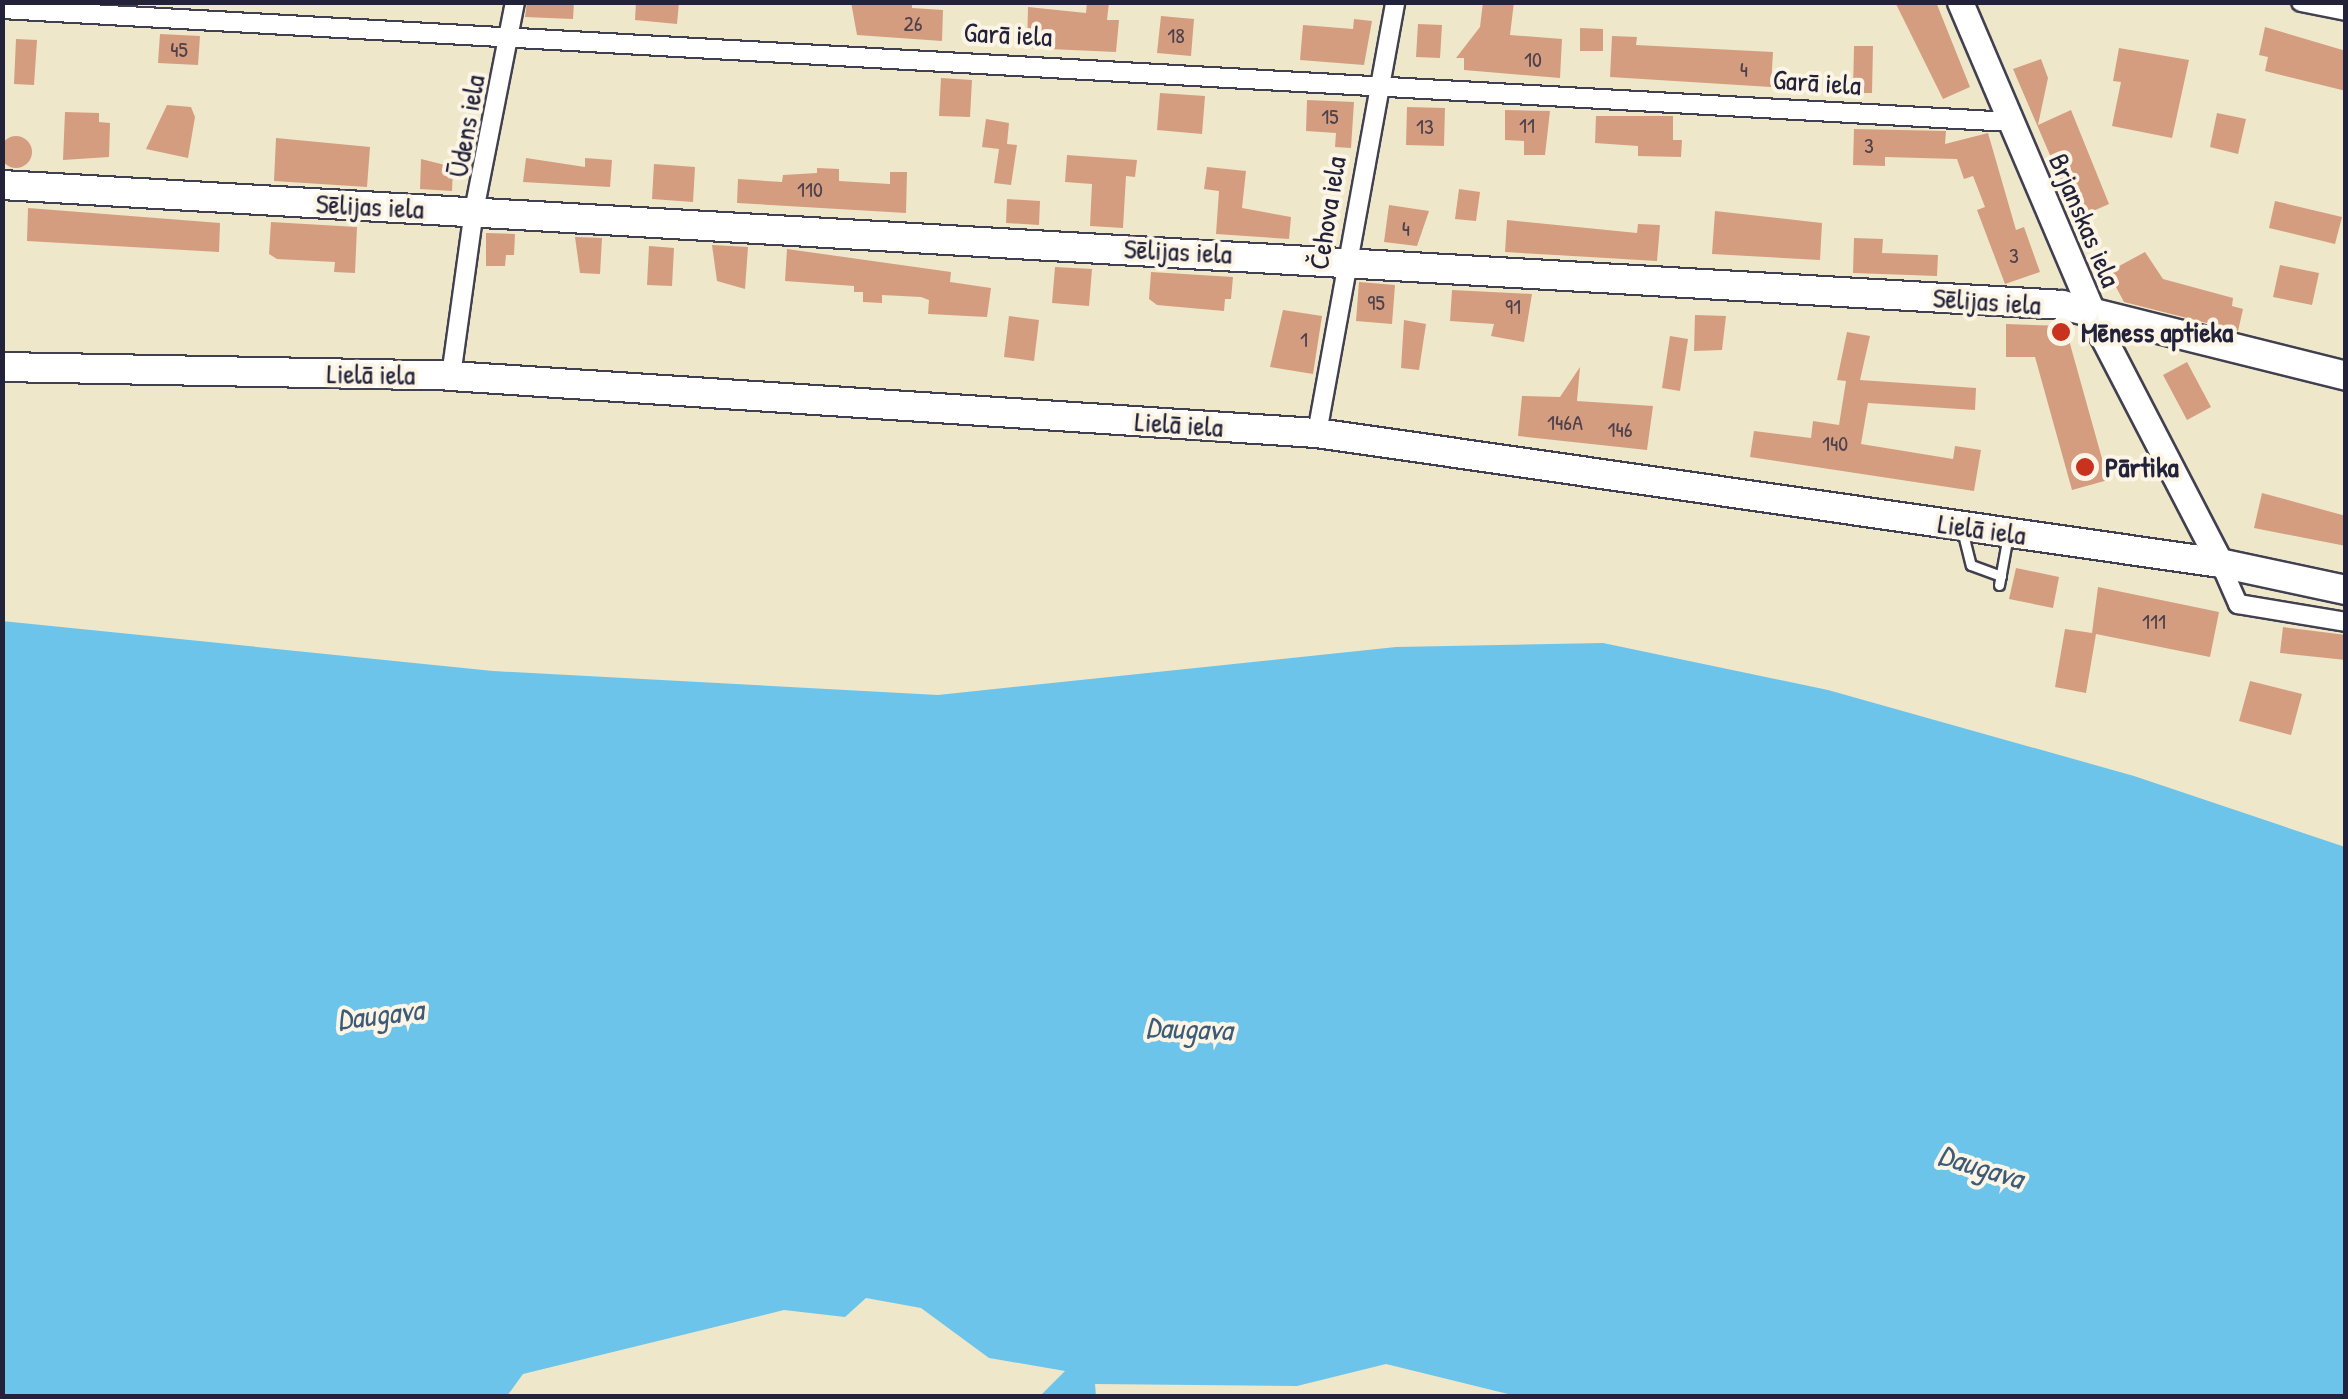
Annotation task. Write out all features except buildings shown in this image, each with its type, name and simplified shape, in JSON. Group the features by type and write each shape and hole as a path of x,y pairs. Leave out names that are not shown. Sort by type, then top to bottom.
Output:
{"main road":[{"name":"Brjanskas iela","path":"1960,2 2094,316 2220,563"},
{"name":"Sēlijas iela","path":"2,185 2062,305 2346,376"},
{"name":"Lielā iela","path":"2,367 451,376 1317,433 2220,563 2346,590"}],"street":[{"name":"Ūdens iela","path":"451,376 474,212 516,2"},
{"name":"Čehova iela","path":"1317,433 1377,83 1395,2"},
{"path":"2301,2 2346,11"},
{"name":"Garā iela","path":"2,9 510,34 2010,122"},
{"path":"2220,563 2238,604 2346,622"}],"lane":[{"path":"1961,526 1971,564 2000,580 2008,533"}],"water":[{"name":"Daugava","path":"2,621 493,671 938,695 1396,647 1603,643 1828,690 2134,776 2345,847 2345,1396 1508,1394 1386,1364 1297,1386 1095,1384 1096,1396 1040,1396 1065,1371 989,1358 921,1308 866,1298 845,1317 784,1310 523,1374 507,1396 3,1396"}],"place":[{"name":"Mēness aptieka","path":"2061,332"},
{"name":"Pārtika","path":"2085,467"}]}
